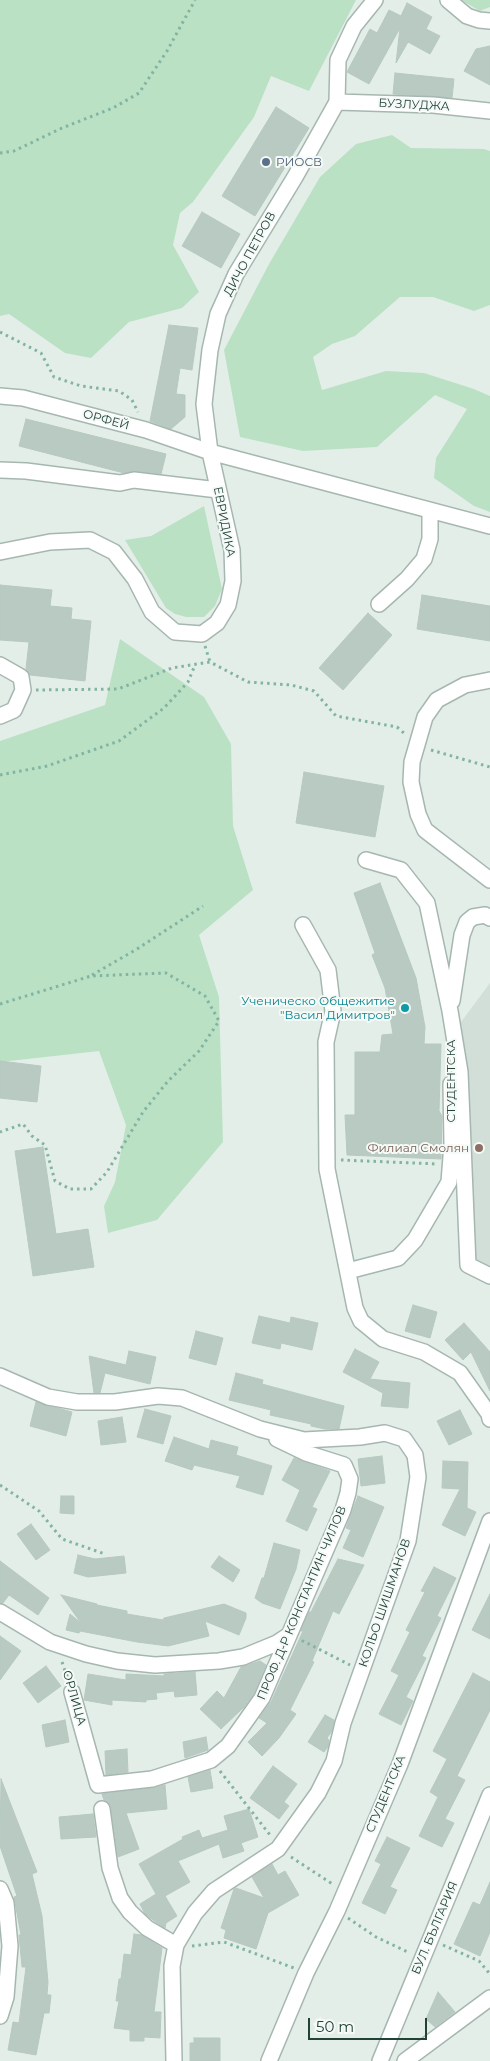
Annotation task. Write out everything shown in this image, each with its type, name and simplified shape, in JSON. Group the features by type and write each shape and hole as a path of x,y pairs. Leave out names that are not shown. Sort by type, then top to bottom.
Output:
{"street":[{"name":"ДИЧО ПЕТРОВ","path":"210,452 204,404 210,350 218,314 236,274 295,177 337,102 338,60 354,26 375,0"},
{"path":"448,0 467,16 490,21"},
{"name":"БУЗЛУДЖА","path":"337,102 432,105 490,111"},
{"name":"ОРФЕЙ","path":"0,396 23,398 146,430 210,452"},
{"path":"210,452 490,526"},
{"name":"ЕВРИДИКА","path":"0,552 50,542 90,540 114,552 135,579 152,612 174,632 202,634 217,623 228,605 233,581 232,550 210,452"},
{"path":"0,470 26,471 120,483 134,480 218,490"},
{"path":"379,604 407,579 424,559 430,539 430,511"},
{"path":"0,665 21,677 23,690 14,710 0,716"},
{"path":"490,680 465,685 438,700 425,717 412,762 411,782 418,814 425,830 490,880"},
{"path":"366,860 401,870 427,903 450,1011 460,1072 468,1265 490,1276"},
{"name":"СТУДЕНТСКА","path":"348,1271 398,1258 415,1240 450,1182 450,1011 462,935 467,922 473,917 485,915 490,918"},
{"path":"303,925 328,970 333,1011 326,1042 327,1169 355,1308 361,1321 383,1339 424,1352 460,1373 490,1418"},
{"name":"КОЛЬО ШИШМАНОВ","path":"0,1376 48,1397 77,1402 115,1402 158,1396 182,1398 260,1429 304,1440 360,1437 385,1433 404,1439 415,1455 418,1477 408,1541 343,1723 334,1761 318,1793 278,1849 214,1891 195,1913 176,1945 172,1966 174,2061"},
{"name":"ПРОФ. Д-Р КОНСТАНТИН ЧИЛОВ","path":"98,1785 152,1779 211,1760 228,1746 262,1698 343,1510 350,1479 344,1465 285,1444 260,1429"},
{"name":"СТУДЕНТСКА","path":"269,2061 306,1973 337,1911 400,1764 490,1521"},
{"path":"0,1612 50,1642 94,1656 155,1665 219,1661 243,1657 276,1643 289,1635"},
{"name":"ОРЛИЦА","path":"72,1692 98,1785"},
{"name":"БУЛ. БЪЛГАРИЯ","path":"380,2061 490,1795"},
{"path":"102,1809 110,1868 120,1898 130,1912 148,1928 176,1945"},
{"path":"0,1889 6,1904 10,1946 6,1997 0,2016"},
{"path":"405,2061 490,1998"}],"path":[{"path":"0,153 14,150 62,128 113,108 139,92 167,51 195,0"},
{"path":"0,332 41,353 54,377 81,386 119,391 132,400 146,430"},
{"path":"23,690 118,689 172,668 210,662 248,682 291,685 314,691 336,716 397,727 416,745 490,767"},
{"path":"0,775 47,766 118,741 164,708 188,682 195,665"},
{"path":"0,1004 91,976 203,906"},
{"path":"0,1132 24,1124 32,1136 45,1144 55,1181 70,1189 91,1189 107,1172 143,1112 168,1081 199,1051 219,1021 205,996 166,973 91,976"},
{"path":"327,1160 450,1165"},
{"path":"0,1485 39,1511 62,1538 105,1554"},
{"path":"289,1635 298,1650 303,1641 356,1668"},
{"name":"ОРЛИЦА","path":"50,1642 64,1665 72,1692"},
{"path":"337,1911 376,1937 422,1958"},
{"path":"430,1940 479,1961 490,1974"},
{"path":"176,1945 185,1947 224,1942 306,1973"}],"shaded area":[{"name":"Филиал Смолян","path":"490,983 490,1274 474,1277 461,1022"}],"green space":[{"path":"0,0 356,0 309,91 271,76 254,117 193,202 180,213 173,245 199,292 182,308 129,322 91,358 65,353 9,314 0,316"},
{"path":"461,0 490,0 490,7 480,11"},
{"path":"392,135 411,148 484,149 490,151 490,305 474,311 433,297 400,297 355,336 332,344 313,357 322,390 386,371 424,373 490,396 490,512 474,506 434,478 436,458 467,409 435,395 377,447 303,451 240,437 224,350 269,264 320,177 356,144"},
{"path":"204,506 222,589 215,606 204,617 186,617 175,614 166,608 125,540 151,536"},
{"path":"120,639 204,697 231,744 233,826 253,890 199,935 219,997 223,1142 157,1220 108,1233 104,1206 115,1182 126,1125 99,1051 0,1062 0,741 105,705"}],"building":[{"path":"407,3 432,17 426,29 440,36 430,54 408,42 396,63 400,28 369,84 347,72 370,29 377,33 389,10 401,16"},
{"path":"490,46 490,85 464,71 476,49"},
{"path":"395,73 454,79 452,98 393,94"},
{"name":"РИОСВ","path":"276,107 309,128 255,216 222,196"},
{"path":"202,212 240,234 221,268 182,246"},
{"path":"169,325 198,328 192,370 180,368 176,394 185,395 185,417 171,429 150,421"},
{"path":"26,419 166,454 161,474 135,471 124,473 19,446"},
{"path":"0,585 52,590 50,606 72,608 71,619 91,621 85,681 30,675 26,669 29,642 0,640"},
{"path":"422,595 490,606 490,641 417,629"},
{"path":"368,613 392,635 343,690 319,668"},
{"path":"304,772 384,786 375,837 296,823"},
{"name":"Ученическо Общежитие \"Васил Димитров\"","path":"380,883 416,978 425,1027 424,1044 441,1044 439,1111 442,1116 441,1159 347,1155 345,1115 355,1115 355,1052 380,1052 382,1035 393,1034 385,988 372,955 375,953 354,893"},
{"path":"0,1061 41,1066 37,1102 0,1098"},
{"path":"43,1147 56,1234 88,1229 94,1267 33,1276 15,1151"},
{"path":"413,1305 437,1312 430,1338 405,1331"},
{"path":"259,1316 290,1323 291,1317 318,1323 312,1350 281,1343 280,1349 252,1343"},
{"path":"464,1323 490,1352 490,1391 471,1352 463,1360 445,1340"},
{"path":"196,1331 223,1338 216,1365 189,1358"},
{"path":"355,1349 379,1362 370,1379 410,1383 408,1408 381,1406 383,1393 343,1372"},
{"path":"129,1351 156,1357 150,1384 105,1373 100,1393 94,1393 89,1356 126,1365"},
{"path":"236,1373 263,1380 262,1384 344,1406 339,1429 311,1426 311,1424 270,1415 271,1410 229,1400"},
{"path":"36,1402 72,1412 66,1436 30,1426"},
{"path":"145,1409 171,1416 163,1444 137,1437"},
{"path":"460,1410 472,1434 449,1445 437,1421"},
{"path":"122,1417 126,1442 101,1445 98,1421"},
{"path":"174,1437 209,1449 211,1440 238,1447 236,1455 272,1466 263,1495 236,1487 240,1476 194,1465 192,1470 165,1461"},
{"path":"382,1456 385,1483 361,1486 358,1459"},
{"path":"294,1458 330,1471 312,1507 317,1509 307,1531 286,1521 300,1490 282,1480"},
{"path":"443,1461 468,1462 467,1508 476,1512 465,1536 442,1525 460,1489 442,1488"},
{"path":"61,1496 74,1496 74,1514 60,1513"},
{"path":"358,1496 384,1507 363,1557 343,1548 351,1530 346,1528"},
{"path":"31,1524 50,1550 36,1560 17,1534"},
{"path":"274,1543 300,1550 296,1569 280,1609 262,1603 255,1598 262,1578 264,1578"},
{"path":"78,1555 95,1559 124,1556 126,1573 88,1577 74,1573"},
{"path":"219,1556 240,1570 233,1582 211,1567"},
{"path":"338,1559 364,1565 339,1614 333,1611 312,1661 314,1662 290,1710 296,1714 279,1738 262,1756 248,1742 267,1723 259,1718 271,1702 303,1631 301,1631 309,1612 311,1612"},
{"path":"0,1561 49,1598 38,1615 9,1595 3,1603 0,1603"},
{"path":"434,1567 456,1578 437,1616 441,1618 422,1656 426,1658 406,1697 413,1701 401,1725 379,1714 399,1675 391,1671 410,1632 406,1630 425,1592 421,1591"},
{"path":"490,1594 490,1639 472,1630"},
{"path":"61,1595 127,1611 127,1614 163,1620 164,1618 224,1604 246,1613 246,1618 239,1635 205,1621 209,1636 168,1646 66,1630 70,1614 81,1623"},
{"path":"0,1636 21,1651 0,1680"},
{"path":"260,1661 266,1665 254,1693 244,1707 221,1729 200,1709 217,1691 224,1698 241,1667"},
{"path":"46,1666 61,1686 38,1703 23,1683"},
{"path":"195,1672 197,1695 175,1697 174,1691 156,1693 157,1699 146,1700 146,1702 112,1700 112,1705 84,1700 88,1674 126,1680 126,1674 164,1676 164,1674"},
{"path":"473,1673 490,1682 490,1710 457,1776 465,1780 445,1819 454,1823 442,1847 419,1836 438,1797 430,1792 447,1759 433,1751"},
{"path":"325,1715 334,1720 332,1731 327,1738 329,1740 328,1747 324,1752 308,1742"},
{"path":"65,1720 69,1742 46,1747 42,1725"},
{"path":"206,1737 208,1750 185,1758 183,1742"},
{"path":"127,1749 128,1772 106,1775 105,1751"},
{"path":"273,1766 297,1784 284,1802 289,1806 279,1819 250,1798"},
{"path":"210,1770 213,1788 191,1792 188,1777"},
{"path":"1,1779 37,1872 32,1874 42,1916 48,1982 47,1995 51,1995 49,2013 44,2013 36,2055 8,2050 13,2022 19,2023 26,1967 22,1967 19,1935 21,1935 14,1897 17,1896 0,1846"},
{"path":"165,1785 167,1809 126,1813 139,1849 118,1857 111,1808 109,1803 104,1800 102,1794"},
{"path":"249,1809 258,1837 241,1843 244,1851 223,1858 219,1844 178,1861 190,1882 165,1896 177,1916 166,1923 165,1928 145,1914 140,1904 156,1894 139,1864 183,1839 182,1837 199,1830 202,1838 228,1830 224,1816"},
{"path":"93,1814 96,1837 61,1839 59,1817"},
{"path":"387,1837 410,1848 390,1887 397,1890 385,1914 362,1903 381,1864 375,1861"},
{"path":"272,1864 278,1875 285,1871 299,1895 268,1913 256,1949 224,1938 226,1930 221,1928 234,1889 236,1888 264,1898 252,1877"},
{"path":"490,1882 490,1932 480,1956 454,1944 473,1902 480,1905"},
{"path":"134,1934 141,1935 162,1948 154,2012 161,2012 160,2038 144,2037 144,2041 130,2041 130,2030 114,2028 119,2001 116,2001 124,1954 131,1955"},
{"path":"438,1992 455,2012 435,2027 426,2019"},
{"path":"194,2038 220,2038 220,2061 190,2061 190,2043 194,2043"}],"place":[{"name":"РИОСВ","path":"266,162"},
{"name":"Ученическо Общежитие \"Васил Димитров\"","path":"405,1008"},
{"name":"Филиал Смолян","path":"479,1148"}]}
